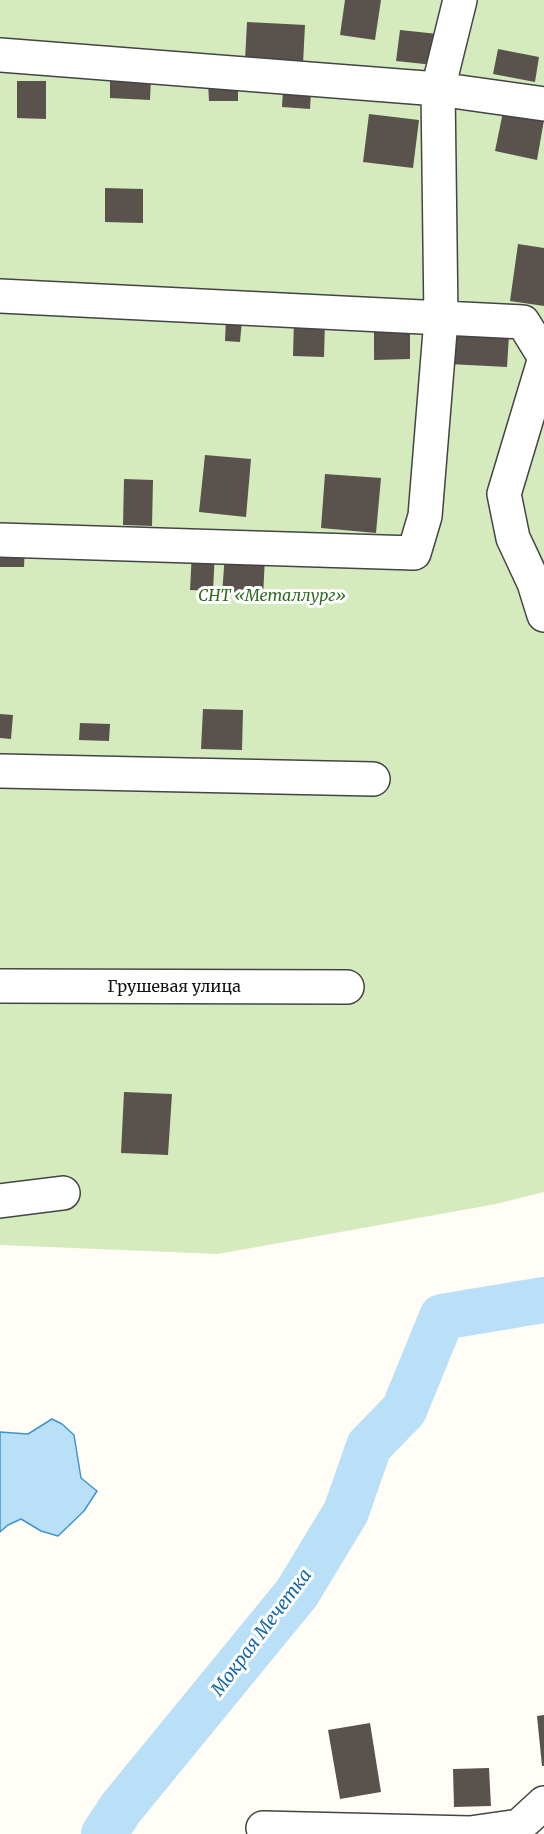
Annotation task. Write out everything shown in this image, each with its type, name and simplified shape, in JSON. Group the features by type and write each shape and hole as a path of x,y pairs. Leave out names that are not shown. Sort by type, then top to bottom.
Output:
{"lane":[{"path":"0,540 414,553 425,516 441,319 438,89 460,0"},
{"path":"0,55 438,89 544,104"},
{"path":"0,296 523,322 544,356"},
{"path":"544,361 504,494 513,538 539,581 544,615"},
{"path":"0,771 373,779"},
{"name":"Грушевая улица","path":"0,986 347,987"},
{"path":"0,1200 63,1194"},
{"path":"263,1828 470,1833 519,1826 544,1803"}],"green space":[{"name":"СНТ «Металлург»","path":"0,0 544,0 544,1192 496,1204 218,1254 0,1245"}],"water":[{"path":"52,1419 62,1424 74,1435 81,1478 97,1491 84,1511 58,1536 41,1531 21,1519 0,1532 0,1432 28,1434"}],"building":[{"path":"345,0 381,0 375,40 340,35"},
{"path":"247,22 305,25 303,64 245,60"},
{"path":"400,30 438,34 434,65 396,61"},
{"path":"498,49 539,57 535,82 493,74"},
{"path":"110,76 151,77 150,100 110,98"},
{"path":"17,81 46,81 46,119 17,118"},
{"path":"208,83 238,83 238,101 209,101"},
{"path":"283,89 311,91 310,109 282,107"},
{"path":"503,112 544,120 537,160 495,151"},
{"path":"369,114 419,120 413,168 363,162"},
{"path":"105,188 143,189 143,223 105,222"},
{"path":"518,244 544,248 544,306 510,301"},
{"path":"226,318 242,320 240,342 225,341"},
{"path":"294,320 325,321 324,357 293,356"},
{"path":"374,328 410,328 410,359 374,360"},
{"path":"451,333 509,335 507,367 449,364"},
{"path":"205,455 251,459 246,517 199,512"},
{"path":"325,474 381,478 376,533 321,528"},
{"path":"124,479 153,480 152,526 123,525"},
{"path":"0,543 25,543 24,567 0,567"},
{"path":"192,551 215,551 213,591 190,590"},
{"path":"225,553 265,556 263,598 222,595"},
{"path":"203,709 243,710 242,750 201,749"},
{"path":"0,714 13,715 11,739 0,738"},
{"path":"80,723 110,724 109,741 79,740"},
{"path":"124,1092 172,1094 168,1155 121,1153"},
{"path":"544,1715 544,1766 542,1766 537,1716"},
{"path":"370,1723 381,1792 340,1799 328,1730"},
{"path":"489,1768 491,1806 454,1807 453,1769"}],"waterway":[{"name":"Мокрая Мечетка","path":"104,1834 121,1808 297,1593 346,1512 369,1446 404,1410 442,1317 544,1300"}]}
